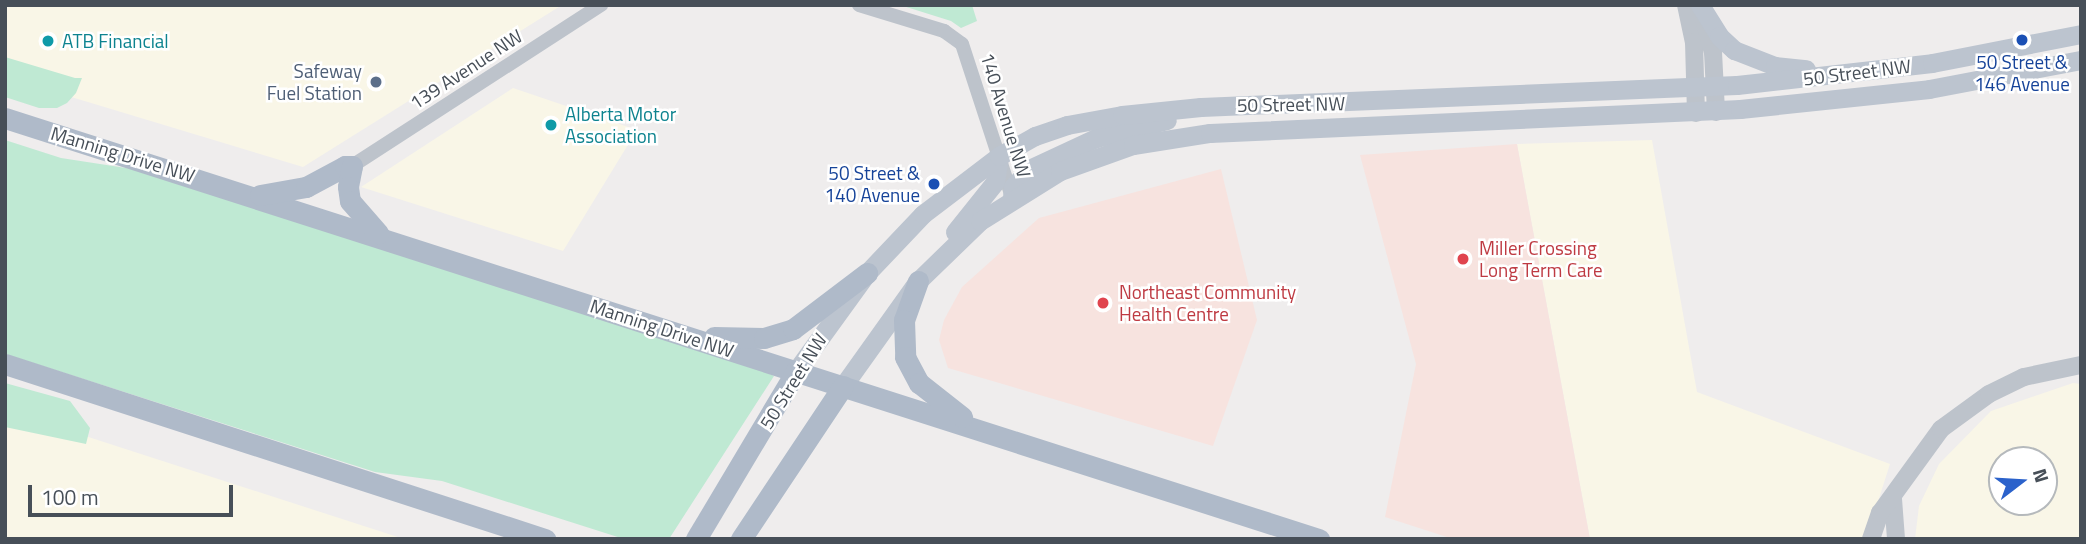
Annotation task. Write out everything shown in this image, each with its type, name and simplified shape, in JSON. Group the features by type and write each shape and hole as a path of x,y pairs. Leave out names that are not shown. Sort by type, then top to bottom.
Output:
{"main road":[{"path":"1700,5 1719,36 1743,55 1793,69 1859,72"},
{"name":"50 Street NW","path":"696,539 796,371 867,273 923,214 999,156 1035,136 1068,125 1122,114 1200,107 1705,87 1859,72 1932,63 2081,34"},
{"name":"50 Street NW","path":"741,539 843,386 921,277 962,236 1012,198 1083,160 1133,145 1175,137 1696,113 1898,93 2081,61"},
{"path":"1012,198 1013,187 1024,173 1074,147 1096,138 1182,117 1200,107"},
{"name":"Manning Drive NW","path":"5,118 1319,539"},
{"path":"984,432 928,392 908,365 902,331 921,277 981,196 995,182 999,156"},
{"path":"254,196 306,187 345,166 352,166 348,187 350,201 382,237"},
{"path":"692,337 764,338 793,329 867,273"},
{"path":"5,364 535,537"}],"street":[{"name":"139 Avenue NW","path":"352,166 601,5"},
{"name":"140 Avenue NW","path":"859,5 944,31 962,44 1012,198"},
{"path":"1686,5 1705,87 1716,111"},
{"path":"1696,113 1713,52 1700,5"},
{"path":"1871,539 1880,513 1893,499 1941,429 1969,407 2024,377 2081,365"},
{"path":"1893,499 1896,539"}],"shaded area":[{"path":"5,5 562,5 303,167 5,77"},
{"path":"513,88 637,130 563,251 361,187"},
{"path":"1652,140 1697,392 1890,464 1866,539 1590,539 1517,144"},
{"name":"Miller Crossing Long Term Care","path":"1517,144 1590,539 1453,539 1385,517 1416,364 1360,155"},
{"name":"Northeast Community Health Centre","path":"1221,169 1257,320 1213,446 948,368 939,340 944,320 962,287 1039,218"},
{"path":"2073,383 2081,384 2081,539 1915,539 1919,506 1939,464 1991,411"},
{"path":"5,410 404,539 5,539"}],"green space":[{"path":"900,5 972,5 977,21 961,28 951,21"},
{"path":"5,57 82,78 76,93 67,103 57,108 39,108 5,97"},
{"path":"5,140 61,158 152,172 748,363 774,376 669,539 624,539 442,481 375,472 5,354"},
{"path":"5,383 70,401 90,428 86,444 5,427"}],"place":[{"name":"50 Street & 146 Avenue","path":"2022,40"},
{"name":"ATB Financial","path":"48,41"},
{"name":"Safeway Fuel Station","path":"376,82"},
{"name":"Alberta Motor Association","path":"551,125"},
{"name":"50 Street & 140 Avenue","path":"934,184"},
{"name":"Miller Crossing Long Term Care","path":"1463,259"},
{"name":"Northeast Community Health Centre","path":"1103,303"}]}
